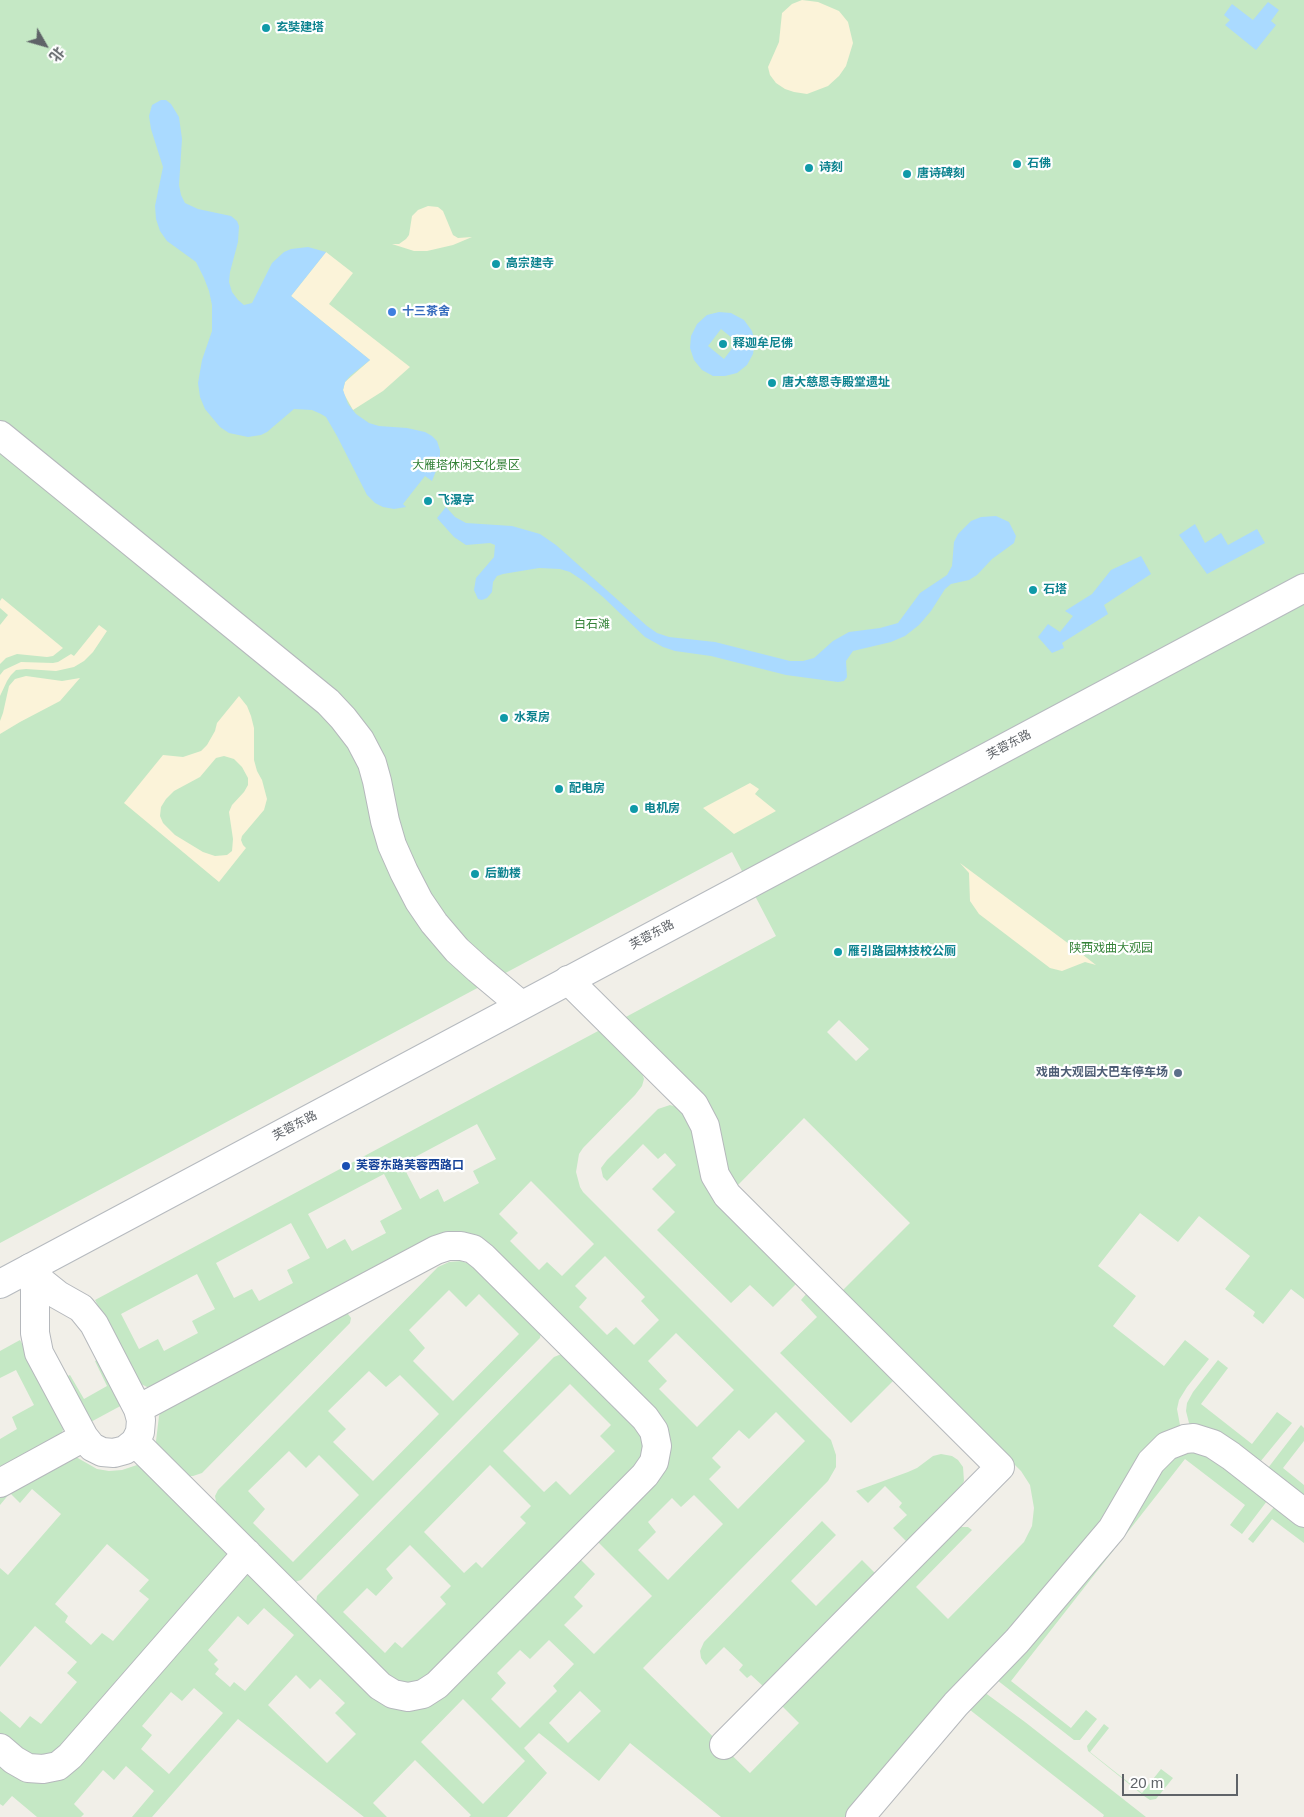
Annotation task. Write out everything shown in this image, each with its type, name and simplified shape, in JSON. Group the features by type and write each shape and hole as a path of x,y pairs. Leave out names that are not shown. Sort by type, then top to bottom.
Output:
{"street":[{"path":"0,435 312,690 343,718 360,740 372,763 378,781 385,822 392,845 419,901 457,950 522,1005"},
{"name":"芙蓉东路","path":"0,1284 1304,588"},
{"path":"568,980 694,1105 706,1126 715,1175 727,1195 1000,1466 724,1745"},
{"path":"135,1442 380,1686 393,1694 408,1697 423,1694 436,1685 645,1475 654,1462 657,1446 654,1431 645,1418 483,1257 473,1249 461,1246 448,1246 436,1250 138,1409"},
{"path":"30,1268 43,1283 58,1295 81,1308 94,1324 138,1409 141,1420 140,1432 135,1442 125,1450 114,1453 102,1452 92,1447 84,1437 40,1353 35,1333 35,1288 30,1268"},
{"path":"0,1482 84,1437"},
{"path":"860,1817 956,1704 1017,1641 1112,1528 1150,1462 1167,1446 1176,1441 1194,1438 1212,1444 1231,1456 1304,1513"},
{"path":"0,1748 14,1760 28,1768 43,1769 58,1766 70,1756 247,1553"}],"green space":[{"name":"大雁塔休闲文化景区","path":"0,0 1304,0 1304,1299 1291,1289 1263,1324 1253,1316 1255,1312 1225,1289 1250,1256 1199,1216 1178,1242 1140,1213 1098,1266 1136,1296 1113,1326 1164,1366 1185,1340 1209,1359 1179,1400 1177,1409 1180,1425 1112,1512 849,1817 721,1817 630,1743 599,1781 539,1733 524,1748 547,1773 507,1817 469,1817 471,1815 415,1760 373,1803 387,1817 364,1817 238,1719 152,1817 132,1817 154,1791 126,1766 114,1780 103,1770 74,1804 84,1814 81,1817 37,1817 12,1796 3,1806 0,1804 0,1763 29,1780 242,1577 248,1575 254,1577 403,1708 667,1457 481,1241 149,1388 137,1382 95,1300 600,1030 642,1073 644,1079 642,1086 635,1095 579,1154 576,1172 580,1187 831,1440 836,1455 836,1467 828,1481 643,1668 750,1773 799,1723 781,1705 955,1529 968,1527 972,1530 916,1587 948,1619 1024,1542 1032,1526 1034,1508 1030,1485 1021,1471 841,1292 910,1223 804,1118 736,1187 727,1171 718,1122 707,1100 624,1018 776,936 732,852 0,1243","holes":["839,1020 869,1049 856,1061 827,1032","477,1124 496,1159 473,1171 479,1183 444,1202 438,1189 420,1199 402,1164","384,1174 402,1209 380,1221 386,1233 352,1251 345,1239 327,1249 308,1214","531,1181 594,1244 562,1276 547,1262 539,1270 510,1241 518,1233 499,1214","291,1223 310,1258 287,1270 293,1283 259,1301 252,1289 234,1298 216,1263","605,1256 645,1297 641,1301 659,1320 634,1345 616,1327 607,1335 579,1307 587,1298 575,1286","197,1274 215,1309 192,1321 198,1333 164,1351 158,1339 139,1349 121,1314","676,1333 734,1390 697,1427 659,1389 667,1381 648,1361","776,1412 805,1441 738,1509 709,1479 721,1467 712,1458 739,1430 749,1439","694,1495 723,1524 668,1580 638,1550 656,1532 648,1522 672,1498 681,1507","597,1541 652,1596 594,1654 564,1625 583,1606 574,1597 595,1574 579,1558","264,1608 294,1635 245,1691 234,1682 230,1687 215,1674 219,1669 214,1664 218,1660 208,1650 238,1616 248,1625","549,1640 574,1664 553,1686 557,1691 520,1728 491,1699 506,1683 497,1673 520,1650 530,1659","296,1675 310,1689 320,1679 345,1703 335,1713 356,1734 327,1763 268,1705","194,1688 223,1713 169,1774 141,1749 152,1735 142,1726 171,1692 182,1701","580,1691 601,1711 568,1743 549,1723","463,1699 525,1761 483,1804 421,1742"]},
{"path":"670,1105 677,1107 689,1119 705,1185 714,1201 797,1283 773,1307 750,1285 731,1303 657,1230 675,1212 652,1189 676,1165 665,1153 658,1159 643,1144 607,1181 603,1177 601,1168 607,1160 658,1109"},
{"path":"461,1261 473,1265 541,1332 540,1338 301,1580 295,1582 289,1580 217,1507 215,1496 218,1490 438,1267 449,1262","holes":["449,1290 466,1307 479,1294 519,1334 453,1401 413,1361 425,1348 409,1330","369,1371 386,1387 400,1375 439,1414 373,1481 333,1442 346,1429 328,1411","289,1451 306,1468 319,1455 359,1495 293,1562 253,1523 265,1509 248,1491"]},
{"path":"807,1293 894,1380 851,1423 780,1353 817,1317 801,1300"},
{"path":"343,1313 348,1314 351,1318 350,1323 202,1473 187,1476 157,1448 159,1416 162,1409"},
{"path":"20,1340 64,1423 63,1430 60,1436 0,1470 0,1439 17,1429 12,1417 34,1405 16,1370 0,1378 0,1351"},
{"path":"565,1355 633,1422 646,1442 642,1461 422,1682 398,1684 318,1608 316,1603 317,1596 554,1357","holes":["570,1384 611,1425 600,1436 615,1451 570,1495 556,1481 544,1492 503,1451","490,1465 531,1506 520,1517 526,1523 482,1568 476,1562 464,1573 424,1532","410,1545 451,1586 440,1597 446,1604 402,1648 395,1642 385,1653 343,1612 367,1588 376,1596 393,1578 386,1569"]},
{"path":"103,1357 126,1403 87,1424 63,1378 70,1375 84,1399 107,1386 95,1361"},
{"path":"1218,1360 1228,1368 1201,1404 1252,1444 1277,1412 1292,1423 1260,1462 1193,1429 1189,1423 1186,1411 1187,1403 1193,1392"},
{"path":"1301,1425 1304,1428 1304,1441 1283,1468 1304,1485 1304,1501 1268,1468"},
{"path":"1203,1449 1267,1501 1242,1534 1230,1525 1245,1505 1185,1459 1011,1681 1071,1728 1086,1710 1097,1719 1080,1740 1074,1740 997,1680 1170,1454"},
{"path":"941,1454 952,1456 958,1460 963,1467 964,1481 959,1490 907,1542 893,1528 907,1515 899,1507 902,1503 885,1486 868,1503 856,1491 908,1472 933,1456"},
{"path":"76,1457 97,1469 109,1471 122,1470 137,1465 143,1467 227,1551 228,1557 61,1750 50,1757 23,1753 0,1734 0,1711 20,1728 30,1716 41,1724 77,1682 67,1673 77,1662 35,1626 0,1667 0,1568 8,1575 61,1514 32,1489 20,1503 10,1493 0,1505 0,1496","holes":["107,1544 149,1580 139,1591 149,1599 113,1641 102,1633 91,1645 65,1622 68,1616 55,1604"]},
{"path":"1275,1506 1304,1524 1304,1543 1272,1519 1253,1543 1248,1539"},
{"path":"822,1521 836,1535 791,1581 816,1606 862,1560 876,1574 764,1687 751,1675 747,1678 739,1670 743,1665 724,1647 706,1665 701,1658 700,1651 704,1642"},
{"path":"984,1692 1146,1817 1103,1817 1104,1815 965,1706"},
{"path":"1104,1724 1109,1728 1090,1752 1142,1793 1161,1769 1173,1778 1156,1799 1150,1800 1144,1796 1088,1751 1087,1746"}],"sand":[{"path":"802,0 818,2 839,11 848,22 853,43 846,66 839,76 828,86 807,94 785,89 776,83 770,75 768,67 779,42 782,13 792,4"},
{"path":"428,206 438,207 443,211 453,235 458,238 472,237 453,245 427,251 414,251 392,244 399,244 406,239 409,235 412,216 418,210"},
{"path":"326,252 353,273 329,304 410,367 383,391 353,410 344,394 345,382 370,360 291,296"},
{"path":"2,598 63,648 53,656 47,657 17,654 6,658 0,664 0,625 8,615 0,608"},
{"path":"99,625 107,631 93,652 84,661 74,667 56,671 16,670 7,681 0,696 0,675 4,670 21,662 53,663 71,654 74,656"},
{"path":"26,676 62,681 80,678 60,701 0,734 0,721 9,686 15,679"},
{"path":"239,696 247,706 251,716 254,728 254,760 267,799 264,810 242,836 241,840 246,848 219,882 124,803 163,755 183,757 201,751 215,731 217,723","holes":["224,756 234,759 242,767 248,778 248,785 232,805 229,812 233,839 232,851 227,855 215,856 203,852 175,835 163,823 160,816 161,807 174,791 200,777 216,758"]},
{"path":"750,783 759,789 755,794 776,811 734,834 703,808"},
{"path":"960,863 1096,965 1085,962 1062,971 1050,968 979,914 970,901 969,873"}],"water":[{"path":"1268,2 1279,10 1271,21 1276,25 1256,50 1225,25 1230,20 1224,15 1232,4 1253,20"},
{"path":"161,100 166,100 171,104 179,117 182,139 179,185 185,203 198,209 231,216 237,221 239,226 238,242 229,282 232,292 238,300 244,305 252,303 272,263 284,252 291,249 308,247 326,252 291,296 370,360 345,382 343,390 348,404 356,414 369,423 425,432 437,441 440,450 440,461 432,481 425,476 403,504 406,507 394,509 383,507 375,503 367,495 337,436 326,417 321,414 312,410 294,409 267,432 248,437 229,433 220,427 205,409 200,397 198,383 202,360 212,331 212,305 209,291 196,262 167,241 160,231 156,219 155,206 163,167 151,129 149,116 152,105"},
{"path":"719,312 731,313 744,320 752,331 755,342 753,354 747,365 737,373 713,376 702,370 694,360 690,348 691,336 697,324 707,315","holes":["721,329 737,342 724,359 708,346"]},
{"path":"446,507 455,517 466,523 512,526 540,534 556,545 657,633 669,637 715,642 790,661 803,661 814,658 833,641 849,632 880,628 898,623 920,593 947,575 952,566 954,542 958,534 971,521 981,517 996,516 1009,522 1016,536 1014,543 992,559 977,575 969,580 951,584 945,589 931,611 919,625 905,636 891,642 853,651 846,661 847,677 844,681 838,682 786,675 711,656 675,651 663,647 645,637 585,582 570,572 560,569 539,568 497,576 493,582 492,592 487,598 478,599 474,590 476,578 494,557 495,545 490,543 466,545 454,537 437,518"},
{"path":"1195,524 1205,543 1221,533 1228,545 1257,529 1265,543 1207,574 1179,535"},
{"path":"1141,556 1151,574 1104,605 1108,614 1062,643 1064,648 1052,653 1038,637 1048,624 1060,632 1073,616 1065,611 1092,594 1111,570"}],"place":[{"name":"玄奘建塔","path":"266,28"},
{"name":"石佛","path":"1017,164"},
{"name":"诗刻","path":"809,168"},
{"name":"唐诗碑刻","path":"907,174"},
{"name":"高宗建寺","path":"496,264"},
{"name":"十三茶舍","path":"392,312"},
{"name":"释迦牟尼佛","path":"723,344"},
{"name":"唐大慈恩寺殿堂遗址","path":"772,383"},
{"name":"飞瀑亭","path":"428,501"},
{"name":"石塔","path":"1033,590"},
{"name":"水泵房","path":"504,718"},
{"name":"配电房","path":"559,789"},
{"name":"电机房","path":"634,809"},
{"name":"后勤楼","path":"475,874"},
{"name":"雁引路园林技校公厕","path":"838,952"},
{"name":"戏曲大观园大巴车停车场","path":"1178,1073"},
{"name":"芙蓉东路芙蓉西路口","path":"346,1166"}],"park label":[{"name":"白石滩","path":"592,625"},
{"name":"陕西戏曲大观园","path":"1111,949"}]}
